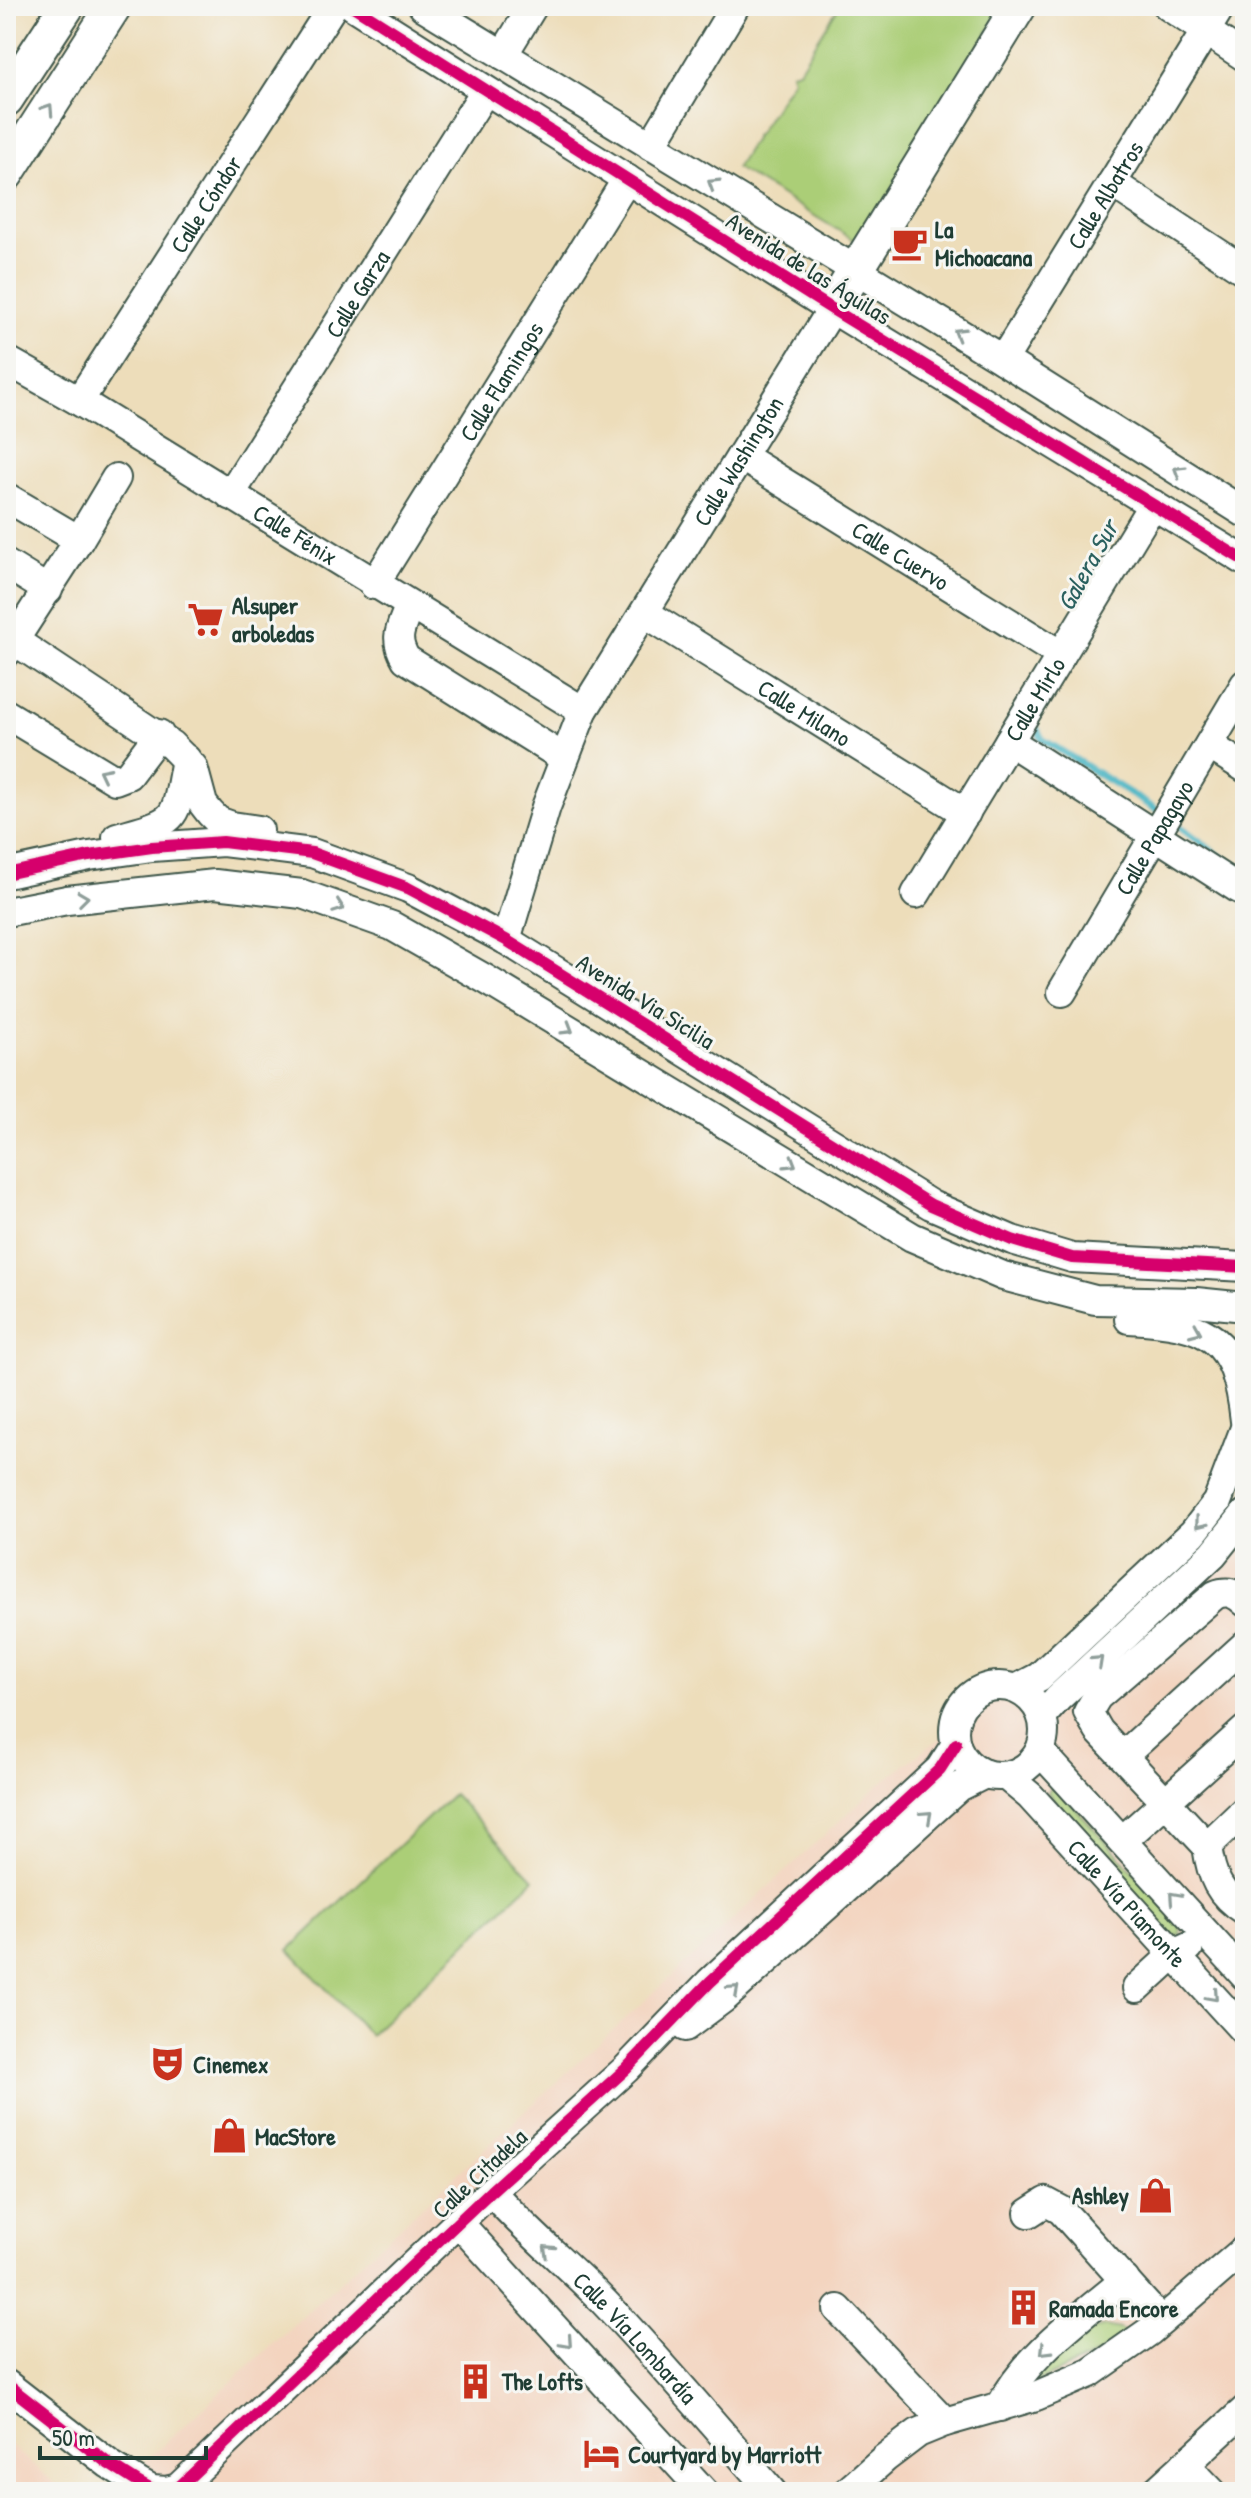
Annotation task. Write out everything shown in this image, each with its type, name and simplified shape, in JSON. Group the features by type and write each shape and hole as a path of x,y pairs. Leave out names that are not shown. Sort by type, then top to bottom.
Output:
{"main road":[{"path":"6,99 67,6"},
{"path":"6,174 114,6"},
{"name":"Calle Washington","path":"832,309 1019,6"}],"street":[{"name":"Calle Cóndor","path":"79,401 333,6"},
{"name":"Avenida de las Águilas","path":"353,6 832,309 1245,561"},
{"name":"Avenida de las Águilas","path":"423,6 1003,360 1245,513"},
{"path":"503,55 533,6"},
{"path":"651,146 735,6"},
{"path":"1168,6 1245,57"},
{"name":"Calle Albatros","path":"1003,360 1221,6"},
{"name":"Calle Garza","path":"230,495 485,91"},
{"name":"Calle Flamingos","path":"374,585 627,179"},
{"path":"1112,183 1245,271"},
{"name":"Calle Washington","path":"506,940 564,758 583,711 832,309"},
{"name":"Calle Fénix","path":"6,360 79,401 409,607 583,711"},
{"name":"Calle Cuervo","path":"741,456 1061,655"},
{"path":"116,478 48,590 9,643 159,734 186,759 197,776 203,804 218,821 284,834 312,853 302,894"},
{"path":"6,497 79,540"},
{"name":"Calle Mirlo","path":"916,894 1153,504"},
{"path":"6,564 48,590"},
{"path":"409,607 398,634 398,646 406,659 564,758"},
{"name":"Calle Milano","path":"645,613 966,813"},
{"name":"Calle Papagayo","path":"1062,992 1245,684"},
{"path":"6,714 115,780 128,775 159,734"},
{"path":"1009,741 1239,889"},
{"path":"1209,745 1245,768"},
{"path":"89,856 118,836 167,821 176,808 186,759"},
{"name":"Avenida Via Sicilia","path":"6,874 89,856 152,847 223,842 312,853 408,888 506,940 931,1205 1012,1240 1072,1258 1245,1267"},
{"path":"6,912 81,898 215,884 302,894 392,926 912,1237 1003,1276 1095,1300 1196,1302 1245,1307"},
{"path":"1047,1288 1065,1307 1086,1317 1162,1321 1200,1330 1228,1355 1242,1390 1245,1421"},
{"path":"1016,1689 1039,1677 1193,1533 1217,1502 1245,1428"},
{"path":"1042,1716 1213,1554 1245,1514"},
{"path":"1245,1602 1236,1594 1226,1591 1215,1595 1091,1704 1088,1712 1092,1721 1164,1803 1207,1846 1210,1870 1217,1886 1226,1898 1245,1911"},
{"path":"1123,1756 1245,1645"},
{"path":"996,1685 1016,1689 1036,1704 1042,1716 1045,1727 1040,1751 1032,1763 1020,1771 996,1775 962,1757 956,1744 956,1717 971,1695 983,1688 996,1685"},
{"path":"1123,1840 1245,1730"},
{"name":"Calle Citadela","path":"6,2384 109,2464 139,2483 152,2490 178,2488 491,2191 626,2069 710,1982 940,1769 956,1744"},
{"name":"Calle Vía Piamonte","path":"1040,1751 1245,1976"},
{"name":"Calle Citadela","path":"626,2069 724,1998 959,1787 996,1775"},
{"name":"Calle Vía Piamonte","path":"996,1775 1030,1796 1245,2032"},
{"path":"1207,1846 1242,1818"},
{"path":"1137,1988 1174,1954 1194,1946 1224,1952"},
{"name":"Calle Vía Lombardía","path":"491,2191 656,2358 772,2492"},
{"path":"1029,2213 1046,2202 1061,2210 1161,2321"},
{"path":"458,2222 704,2492"},
{"path":"847,2492 918,2433 945,2422 1036,2396 1090,2373 1161,2321 1245,2249"},
{"path":"1000,2407 1011,2385 1048,2346 1125,2280"},
{"path":"838,2309 945,2422"},
{"path":"1155,2492 1245,2410"},
{"path":"1185,2464 1212,2492"}],"shaded area":[{"path":"1245,1506 1245,2492 112,2492 881,1783"},
{"path":"6,2442 65,2492 6,2492"}],"green space":[{"path":"839,6 1004,6 859,243 736,168 793,79 791,72 799,70"},
{"path":"1055,1785 1166,1908 1181,1928 1180,1936 1169,1934 1047,1792"},
{"path":"453,1794 534,1879 370,2035 289,1950"},
{"path":"1105,2326 1125,2333 1100,2353 1028,2386 1023,2379 1081,2332"}],"waterway":[{"name":"Galera Sur","path":"1033,721 1042,739 1160,812"},
{"name":"Galera Sur","path":"1170,819 1245,875"}],"cycle path":[{"path":"353,6 832,309 1245,561"},
{"path":"6,874 89,856 152,847 223,842 312,853 408,888 506,940 931,1205 1012,1240 1072,1258 1245,1267"},
{"path":"6,2384 109,2464 139,2483 152,2490 178,2488 491,2191 626,2069 710,1982 940,1769 956,1744"}],"place":[{"name":"La Michoacana","path":"909,243"},
{"name":"Alsuper arboledas","path":"206,619"},
{"name":"Cinemex","path":"167,2064"},
{"name":"MacStore","path":"229,2136"},
{"name":"Ashley","path":"1155,2195"},
{"name":"Ramada Encore","path":"1023,2308"},
{"name":"The Lofts","path":"476,2381"},
{"name":"Courtyard by Marriott","path":"602,2454"}]}
